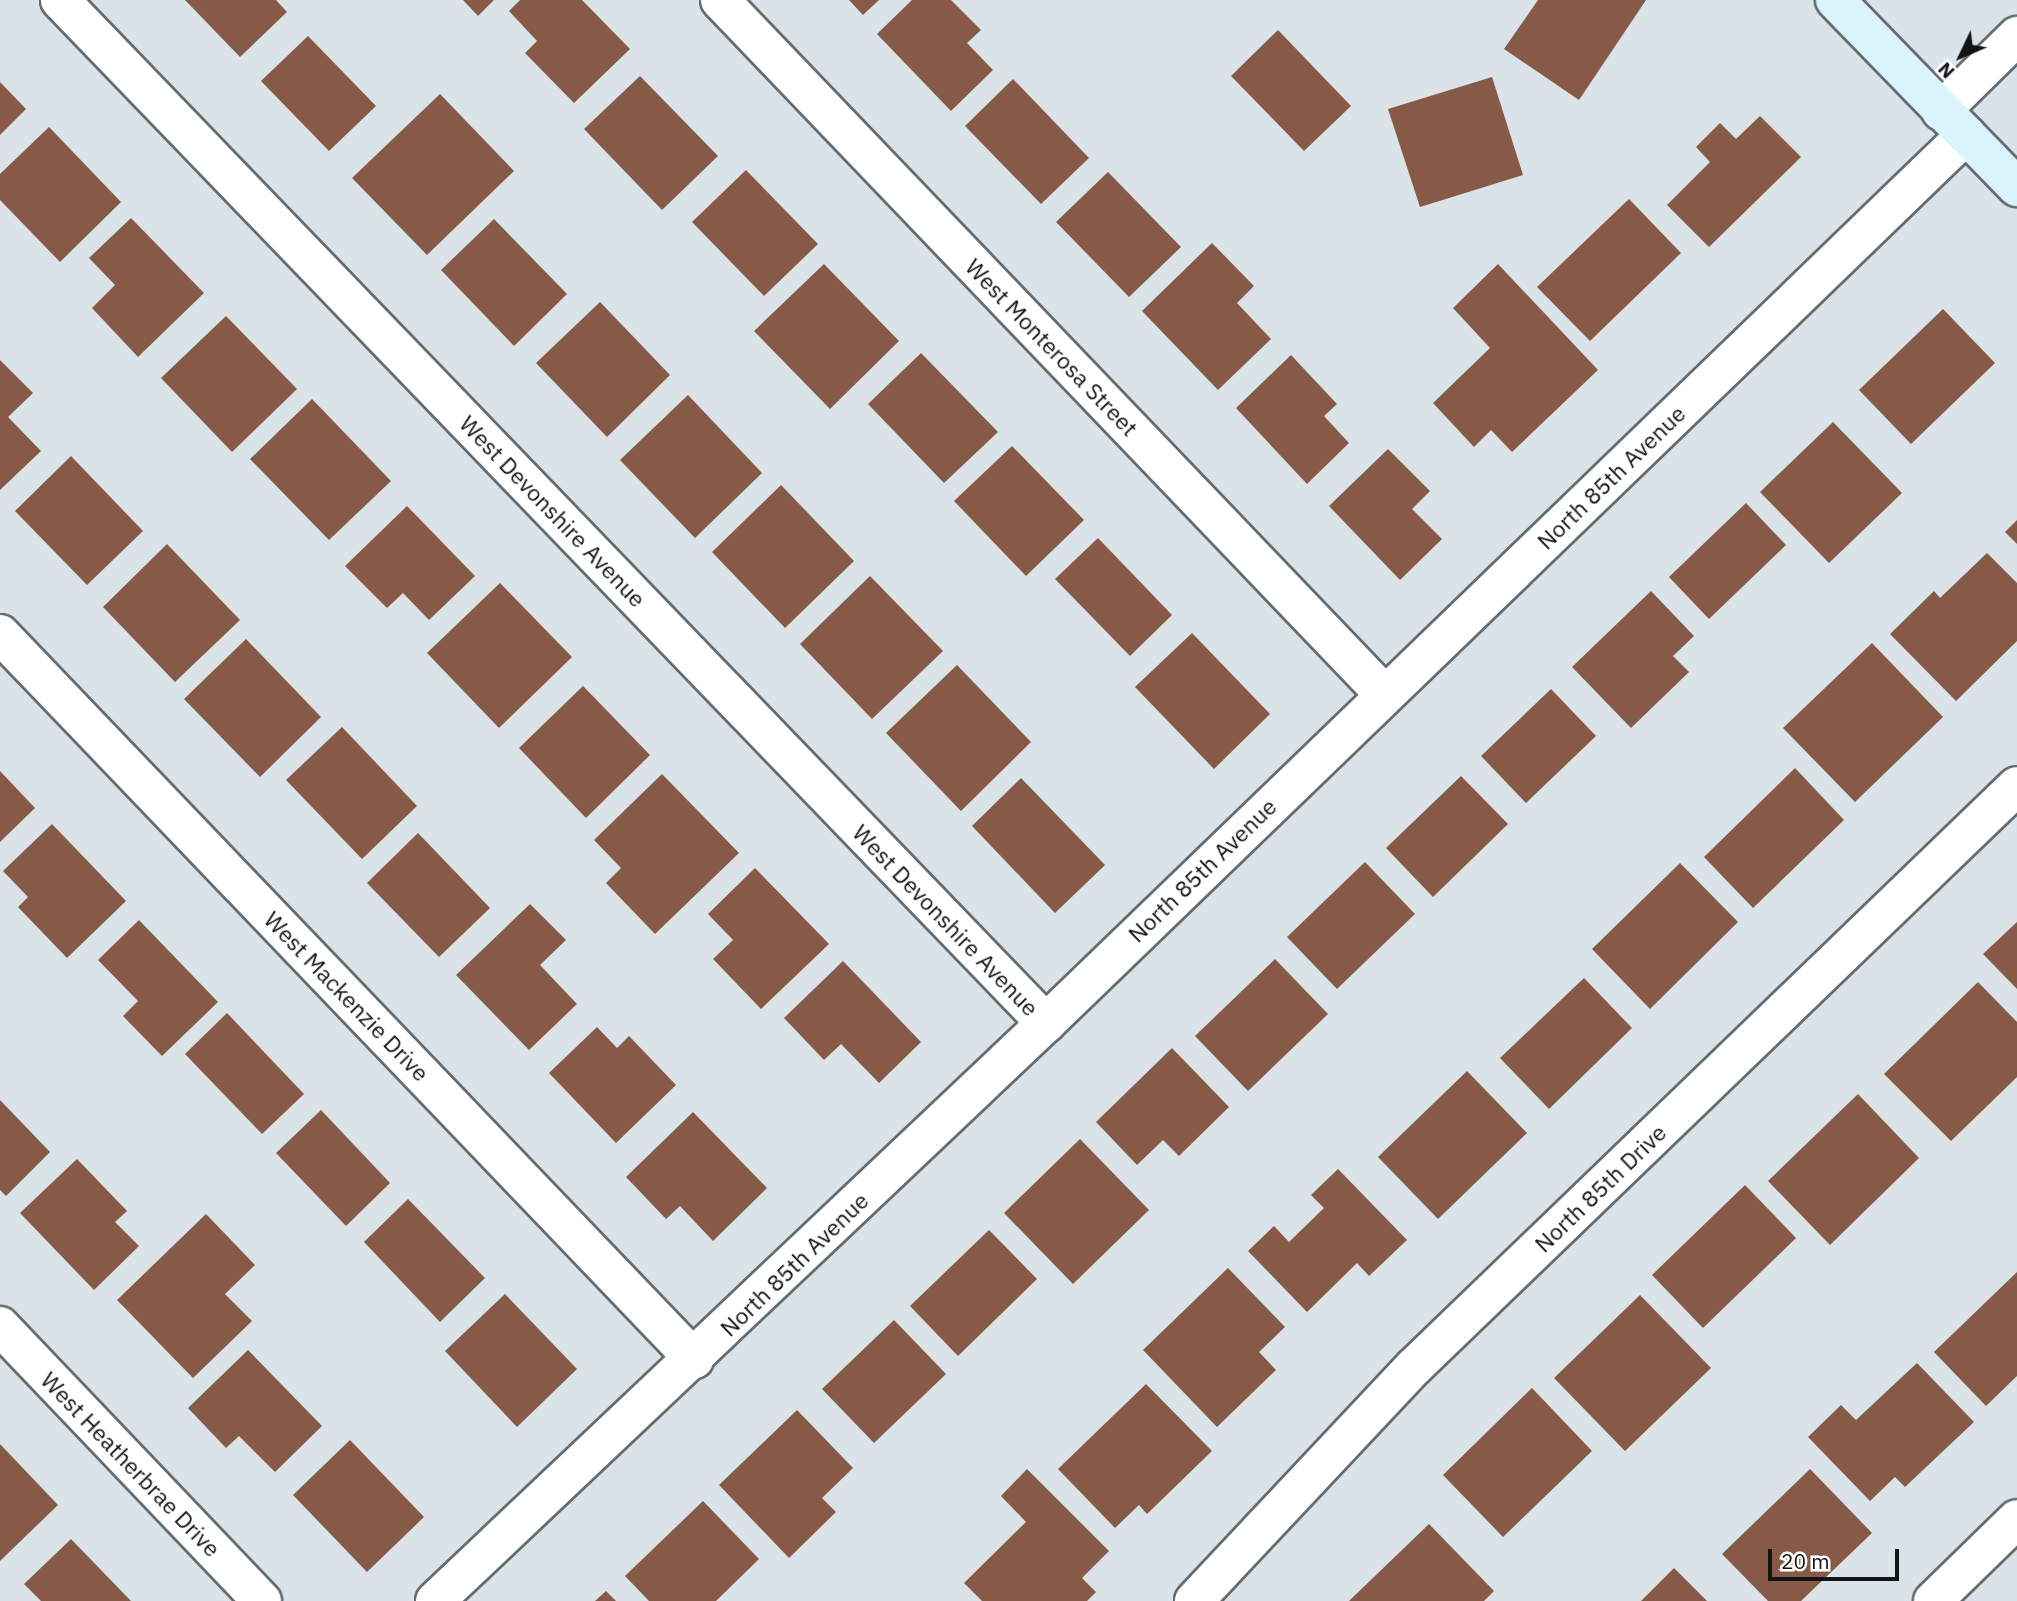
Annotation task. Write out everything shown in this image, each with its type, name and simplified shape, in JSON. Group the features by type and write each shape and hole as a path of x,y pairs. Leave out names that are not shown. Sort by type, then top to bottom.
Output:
{"main road":[{"path":"1835,0 2017,187"}],"street":[{"name":"West Devonshire Avenue","path":"60,0 1046,1023"},
{"name":"West Monterosa Street","path":"720,0 1384,694"},
{"name":"North 85th Avenue","path":"435,1601 694,1359 1046,1023 1384,694 1954,123 2017,36"},
{"name":"West Mackenzie Drive","path":"0,634 694,1359"},
{"name":"North 85th Drive","path":"1194,1601 1415,1367 2017,786"},
{"name":"West Heatherbrae Drive","path":"0,1326 262,1601"},
{"path":"1933,1601 2017,1519"}],"building":[{"path":"185,0 276,0 287,12 240,57"},
{"path":"463,0 494,0 478,16"},
{"path":"520,0 582,0 630,49 574,103 525,53 537,41 509,11"},
{"path":"849,0 879,0 863,15"},
{"path":"912,0 951,0 981,30 967,43 993,70 951,111 877,34"},
{"path":"1538,0 1646,0 1579,100 1504,49"},
{"path":"1278,30 1351,106 1304,151 1231,76"},
{"path":"308,36 376,106 329,151 261,81"},
{"path":"640,76 718,156 662,210 584,129"},
{"path":"1492,77 1523,175 1420,207 1388,109"},
{"path":"1013,79 1089,158 1041,204 965,126"},
{"path":"0,82 26,109 0,135"},
{"path":"440,94 514,171 427,255 352,178"},
{"path":"1760,116 1801,157 1709,247 1667,205 1710,162 1696,147 1720,123 1736,139"},
{"path":"49,127 121,202 60,262 0,200 0,174"},
{"path":"746,170 818,244 764,296 692,222"},
{"path":"1108,172 1181,247 1129,297 1056,222"},
{"path":"1629,199 1681,253 1590,341 1537,287"},
{"path":"131,218 204,293 138,357 92,308 115,285 89,258"},
{"path":"494,219 567,294 514,346 441,270"},
{"path":"1212,243 1254,286 1237,303 1271,339 1218,390 1142,311"},
{"path":"824,264 899,341 830,409 754,331"},
{"path":"1498,264 1598,370 1512,452 1491,430 1474,447 1433,403 1490,348 1453,308"},
{"path":"600,302 670,375 607,437 536,363"},
{"path":"1943,309 1995,363 1911,444 1859,390"},
{"path":"226,316 297,389 232,452 161,378"},
{"path":"921,353 998,432 944,483 868,404"},
{"path":"1291,355 1337,404 1324,416 1349,443 1307,484 1236,408"},
{"path":"0,360 33,393 8,417 41,451 0,490"},
{"path":"688,395 762,473 695,538 620,460"},
{"path":"312,399 391,481 329,540 250,459"},
{"path":"1833,422 1902,493 1829,563 1760,492"},
{"path":"1012,446 1084,520 1026,576 954,501"},
{"path":"1388,449 1430,491 1412,509 1442,539 1400,580 1329,506"},
{"path":"71,456 143,531 87,585 15,511"},
{"path":"781,485 854,561 785,628 712,552"},
{"path":"1746,503 1786,545 1709,619 1669,577"},
{"path":"407,506 475,576 429,620 403,593 387,608 345,566"},
{"path":"2017,520 2017,544 2005,532"},
{"path":"1098,538 1172,615 1130,656 1055,579"},
{"path":"167,544 240,620 175,682 103,607"},
{"path":"1987,553 2017,583 2017,641 1956,701 1890,634 1934,591 1940,598"},
{"path":"870,576 943,651 872,719 800,644"},
{"path":"500,583 572,657 499,728 427,653"},
{"path":"1651,591 1694,636 1673,656 1689,672 1631,728 1572,667"},
{"path":"1192,633 1270,714 1214,769 1135,687"},
{"path":"246,639 321,717 260,777 184,699"},
{"path":"1872,643 1943,717 1855,802 1783,728"},
{"path":"957,665 1031,742 961,811 886,733"},
{"path":"583,686 650,755 586,818 519,748"},
{"path":"1551,689 1596,736 1526,803 1481,756"},
{"path":"342,727 417,806 362,859 286,780"},
{"path":"1795,768 1844,820 1753,908 1704,857"},
{"path":"0,771 35,808 0,842"},
{"path":"662,774 739,853 655,934 606,883 621,868 594,840"},
{"path":"1461,776 1508,824 1433,897 1386,848"},
{"path":"1021,778 1105,865 1055,913 972,826"},
{"path":"52,824 126,901 67,958 18,907 28,897 3,871"},
{"path":"418,833 490,908 439,957 367,883"},
{"path":"1365,862 1415,914 1337,989 1287,937"},
{"path":"1680,863 1738,922 1650,1009 1592,949"},
{"path":"755,868 829,944 761,1009 713,959 733,940 708,914"},
{"path":"530,904 566,940 540,965 577,1004 529,1050 456,975"},
{"path":"139,920 218,1002 162,1056 123,1016 138,1001 98,960"},
{"path":"2017,922 2017,989 1983,954"},
{"path":"1275,959 1328,1014 1248,1091 1195,1036"},
{"path":"843,961 921,1042 879,1083 841,1044 824,1060 784,1018"},
{"path":"1584,978 1632,1028 1549,1109 1500,1058"},
{"path":"1978,982 2017,1022 2017,1077 1951,1141 1884,1074"},
{"path":"227,1013 304,1094 262,1134 185,1054"},
{"path":"597,1027 617,1048 629,1036 676,1085 616,1143 549,1073"},
{"path":"1172,1048 1229,1107 1179,1156 1163,1140 1137,1165 1096,1122"},
{"path":"1467,1071 1527,1133 1438,1219 1378,1157"},
{"path":"1858,1094 1919,1158 1830,1245 1768,1181"},
{"path":"0,1100 50,1152 6,1196 0,1190"},
{"path":"321,1110 390,1183 346,1226 276,1153"},
{"path":"693,1112 767,1188 713,1241 680,1206 666,1219 626,1177"},
{"path":"1080,1139 1149,1210 1073,1284 1004,1213"},
{"path":"77,1159 127,1211 115,1222 139,1246 94,1290 20,1213"},
{"path":"1338,1169 1407,1240 1369,1276 1357,1263 1307,1312 1248,1251 1274,1226 1289,1242 1324,1208 1311,1195"},
{"path":"1745,1185 1796,1238 1703,1328 1652,1275"},
{"path":"408,1199 485,1278 440,1322 364,1242"},
{"path":"206,1214 255,1265 225,1294 252,1321 193,1378 117,1300"},
{"path":"989,1230 1037,1279 958,1356 910,1306"},
{"path":"1228,1268 1285,1327 1259,1352 1276,1370 1217,1427 1143,1350"},
{"path":"2017,1272 2017,1376 1986,1406 1934,1352"},
{"path":"505,1294 577,1369 517,1427 445,1351"},
{"path":"1640,1295 1711,1368 1625,1451 1554,1378"},
{"path":"894,1320 946,1374 874,1443 822,1389"},
{"path":"248,1350 322,1426 275,1472 239,1436 226,1448 188,1408"},
{"path":"1917,1363 1974,1422 1905,1487 1895,1477 1870,1501 1808,1437 1841,1405 1856,1420"},
{"path":"1146,1384 1212,1451 1147,1514 1139,1505 1115,1528 1058,1469"},
{"path":"1532,1388 1592,1451 1503,1537 1443,1475"},
{"path":"797,1410 853,1468 822,1498 836,1512 789,1558 719,1485"},
{"path":"350,1440 424,1517 367,1572 293,1495"},
{"path":"0,1444 58,1505 0,1561"},
{"path":"1027,1469 1109,1551 1082,1578 1096,1592 1087,1601 982,1601 964,1583 1026,1522 1001,1496"},
{"path":"1810,1469 1872,1533 1801,1601 1768,1601 1722,1554"},
{"path":"703,1501 759,1559 716,1601 649,1601 625,1576"},
{"path":"1429,1524 1494,1591 1484,1601 1349,1601"},
{"path":"71,1539 131,1601 41,1601 24,1584"},
{"path":"1674,1568 1707,1601 1641,1601"},
{"path":"606,1591 616,1601 595,1601"}]}
